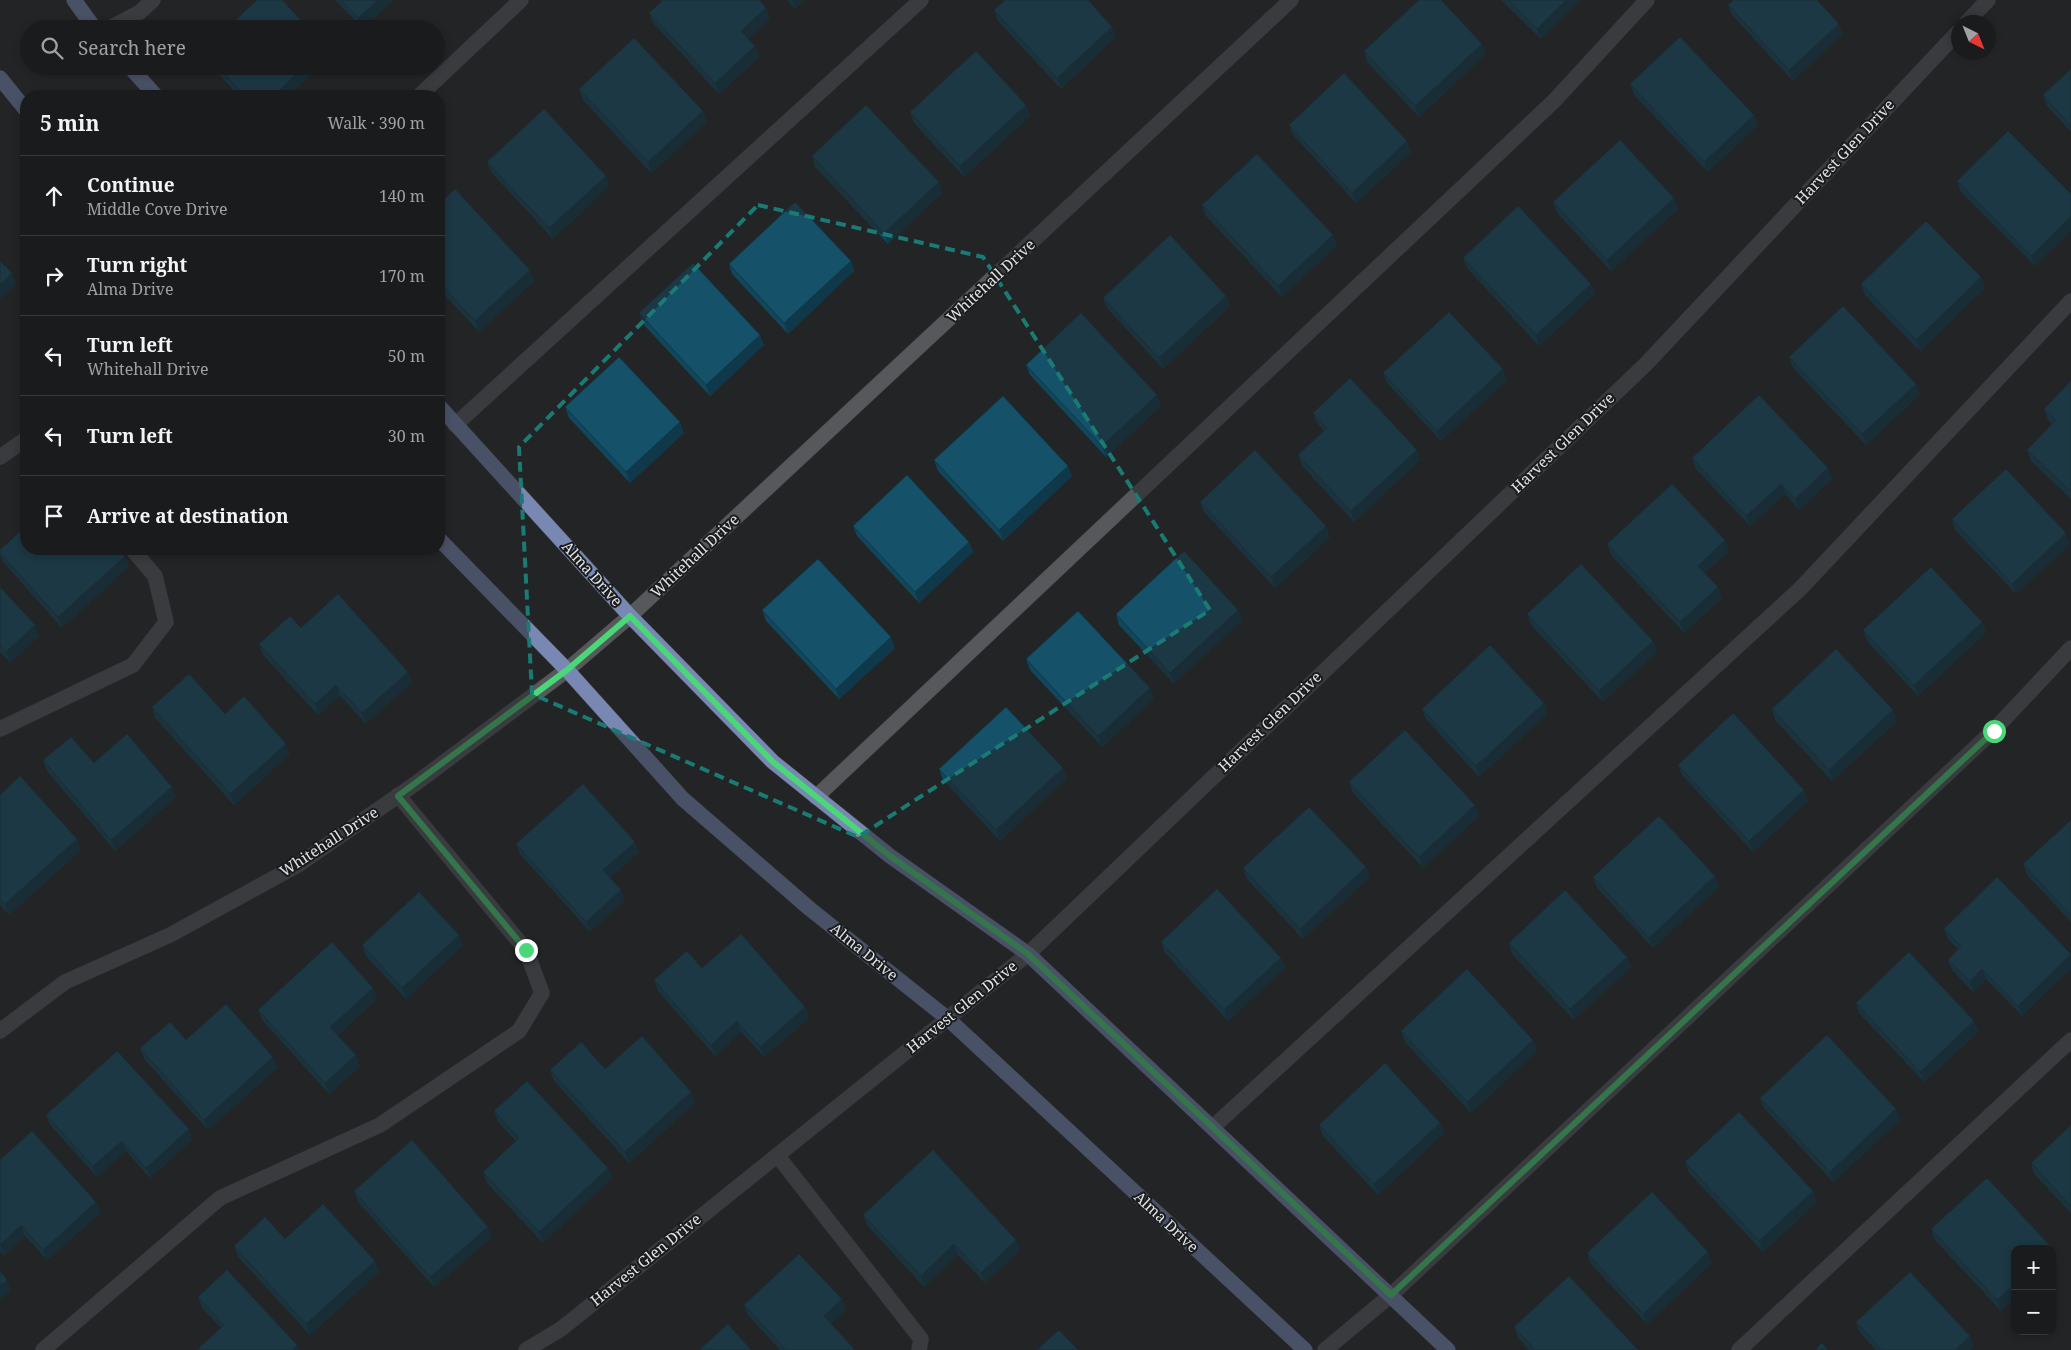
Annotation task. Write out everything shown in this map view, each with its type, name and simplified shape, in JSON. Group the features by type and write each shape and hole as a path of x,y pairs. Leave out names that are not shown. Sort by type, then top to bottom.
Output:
{"main road":[{"path":"74,0 88,20"},
{"path":"137,75 151,90"},
{"path":"0,78 20,103"},
{"name":"Alma Drive","path":"445,413 630,616 773,762 890,856 1028,954 1448,1350"},
{"name":"Alma Drive","path":"445,545 567,670 683,799 810,908 947,1018 1305,1350"}],"street":[{"path":"125,20 140,12 153,0"},
{"path":"445,71 521,0"},
{"path":"456,425 921,0"},
{"name":"Whitehall Drive","path":"0,1031 65,982 170,934 298,865 398,796 567,670 630,616 1291,0"},
{"path":"816,797 1554,101 1647,0"},
{"path":"1974,15 1988,0"},
{"name":"Harvest Glen Drive","path":"526,1350 561,1329 1028,954 1646,364 1951,39"},
{"path":"424,90 441,75"},
{"path":"1213,1127 1800,589 2071,300"},
{"path":"0,457 20,443"},
{"path":"0,729 132,665 166,622 155,576 137,555"},
{"path":"1325,1350 1391,1295 1994,731 2071,648"},
{"path":"43,1350 220,1198 380,1125 520,1031 542,993 526,950 398,796"},
{"path":"1739,1350 2071,1040"},
{"path":"777,1156 921,1339 919,1350"}],"highlighted area":[{"path":"758,205 983,257 1210,610 858,837 532,694 519,447"}],"building":[{"path":"257,0 282,0 301,20 236,20"},
{"path":"341,0 378,0 358,18"},
{"path":"663,0 759,0 766,8 741,31 755,46 715,83 649,13"},
{"path":"1005,0 1088,0 1112,27 1057,78 994,10"},
{"path":"1419,0 1441,0 1482,44 1415,106 1364,51"},
{"path":"1508,0 1566,0 1537,29"},
{"path":"1733,0 1817,0 1839,24 1789,70 1728,5"},
{"path":"1680,37 1754,115 1704,162 1630,84"},
{"path":"634,38 703,111 648,162 579,89"},
{"path":"976,51 1026,105 960,166 910,112"},
{"path":"2071,69 2071,126 2043,95"},
{"path":"1344,73 1407,141 1352,193 1289,125"},
{"path":"225,75 295,75 279,90 239,90"},
{"path":"866,105 939,182 884,233 812,156"},
{"path":"544,109 606,176 549,228 487,162"},
{"path":"2008,131 2071,194 2071,216 2031,256 1957,181"},
{"path":"1620,140 1674,198 1607,260 1553,202"},
{"path":"1257,154 1333,235 1278,286 1202,205"},
{"path":"455,189 530,270 475,321 445,288 445,198"},
{"path":"795,202 851,261 784,323 729,264"},
{"path":"1518,206 1591,284 1536,335 1463,258"},
{"path":"1926,221 1981,277 1916,340 1861,284"},
{"path":"1170,235 1226,296 1159,358 1103,298"},
{"path":"0,261 12,273 0,285"},
{"path":"693,263 760,335 706,385 639,313"},
{"path":"1843,306 1916,384 1862,434 1789,357"},
{"path":"1449,312 1503,369 1437,431 1383,373"},
{"path":"1081,313 1157,395 1102,446 1026,365"},
{"path":"619,357 680,422 626,472 565,407"},
{"path":"1350,378 1417,450 1351,511 1298,455 1327,428 1313,413"},
{"path":"2071,381 2071,492 2027,450 2056,420 2044,409"},
{"path":"1759,395 1828,468 1795,499 1781,484 1746,516 1692,458"},
{"path":"1003,396 1068,466 999,530 934,460"},
{"path":"1255,450 1326,526 1271,577 1200,502"},
{"path":"2006,469 2066,533 2012,584 1952,519"},
{"path":"907,475 969,542 915,592 853,526"},
{"path":"1672,484 1725,540 1698,566 1718,587 1680,622 1607,544"},
{"path":"20,532 20,555 125,556 58,617 0,553 0,550"},
{"path":"1184,551 1238,610 1170,673 1116,614"},
{"path":"818,559 891,637 836,689 762,610"},
{"path":"1581,564 1653,641 1599,691 1527,614"},
{"path":"1931,567 1982,622 1914,685 1863,630"},
{"path":"0,587 35,625 6,652 0,645"},
{"path":"338,594 408,672 362,713 336,685 315,704 259,644 290,616 301,628"},
{"path":"1078,611 1150,688 1098,736 1026,659"},
{"path":"1490,645 1544,703 1476,766 1422,709"},
{"path":"1836,649 1893,710 1829,770 1772,709"},
{"path":"189,674 225,714 244,696 286,744 230,794 152,707"},
{"path":"1006,707 1063,768 996,830 939,769"},
{"path":"1733,713 1804,790 1749,841 1678,765"},
{"path":"1405,730 1475,805 1419,857 1349,782"},
{"path":"127,734 172,787 111,840 43,760 71,737 94,763"},
{"path":"20,776 77,839 5,904 0,899 0,795"},
{"path":"583,784 635,842 603,870 621,890 586,922 516,844"},
{"path":"1309,807 1366,867 1300,929 1243,868"},
{"path":"1659,816 1715,876 1649,938 1593,877"},
{"path":"2071,820 2071,916 2023,864"},
{"path":"1997,877 2071,954 2018,1006 1982,969 1970,981 1948,960 1961,946 1944,929"},
{"path":"1217,889 1281,958 1224,1010 1161,942"},
{"path":"1565,890 1627,957 1570,1009 1509,943"},
{"path":"419,892 459,935 402,988 362,945"},
{"path":"741,934 805,1007 760,1047 737,1021 711,1045 654,980 687,951 702,968"},
{"path":"332,942 373,988 330,1027 356,1055 325,1083 258,1010"},
{"path":"1909,952 1974,1021 1920,1072 1856,1003"},
{"path":"1467,969 1533,1040 1467,1102 1401,1031"},
{"path":"226,1004 273,1057 204,1120 140,1048 170,1022 186,1040"},
{"path":"1827,1035 1896,1109 1830,1172 1760,1098"},
{"path":"642,1036 691,1092 625,1152 550,1070 581,1042 605,1069"},
{"path":"117,1051 189,1129 146,1168 122,1141 93,1166 46,1115"},
{"path":"1385,1063 1440,1123 1374,1184 1319,1125"},
{"path":"527,1081 608,1168 539,1232 483,1172 519,1138 494,1111"},
{"path":"1739,1112 1813,1191 1759,1241 1685,1162"},
{"path":"2071,1125 2071,1206 2031,1163"},
{"path":"32,1131 96,1202 43,1250 21,1225 0,1245 0,1160"},
{"path":"412,1140 488,1227 430,1277 354,1191"},
{"path":"933,1150 1016,1240 981,1273 954,1244 921,1276 863,1215"},
{"path":"1987,1178 2049,1245 2011,1245 2011,1288 1997,1300 1931,1229"},
{"path":"1652,1192 1708,1252 1643,1314 1587,1253"},
{"path":"323,1204 375,1261 306,1324 234,1246 265,1217 285,1239"},
{"path":"799,1254 842,1299 824,1316 855,1350 786,1350 744,1305"},
{"path":"227,1270 297,1345 292,1350 197,1350 224,1325 198,1297"},
{"path":"0,1271 7,1280 0,1286"},
{"path":"1910,1272 1970,1336 1955,1350 1882,1350 1856,1322"},
{"path":"1569,1276 1638,1350 1535,1350 1514,1327"},
{"path":"728,1324 751,1350 699,1350"},
{"path":"1059,1330 1078,1350 1037,1350"},
{"path":"1822,1343 1828,1350 1815,1350"}],"route":[{"path":"526,950 398,796 567,670 630,616 773,762 890,856 1028,954 1391,1295 1994,731"}]}
